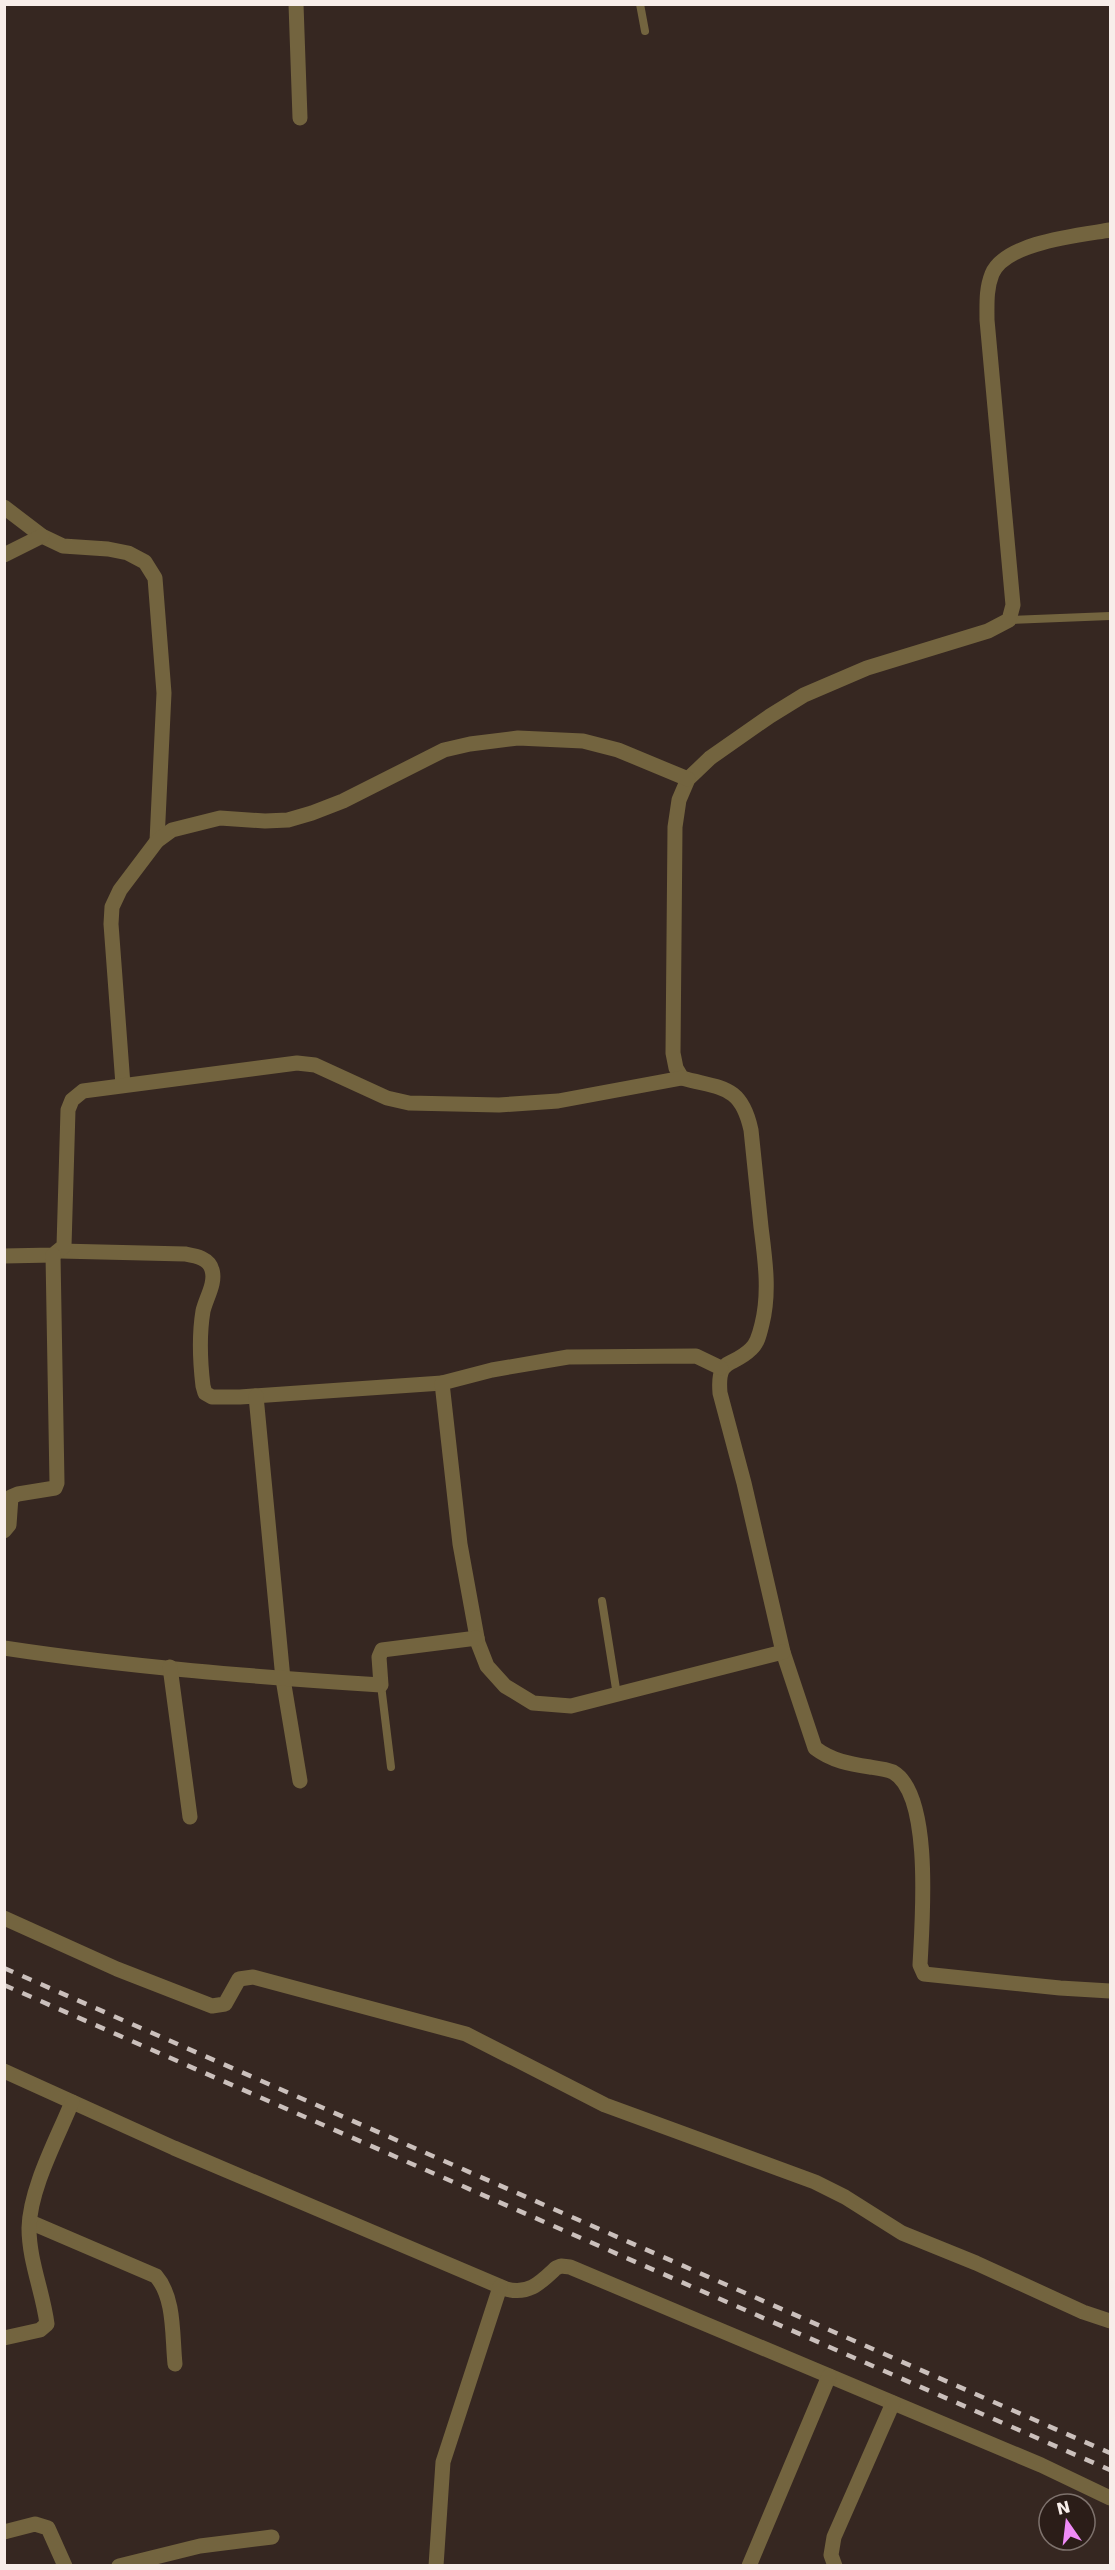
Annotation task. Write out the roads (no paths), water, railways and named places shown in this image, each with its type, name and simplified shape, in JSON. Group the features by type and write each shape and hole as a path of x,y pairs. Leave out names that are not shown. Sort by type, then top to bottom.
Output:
{"street":[{"path":"296,4 300,118"},
{"path":"682,1078 676,1068 674,1053 675,827 679,800 688,779 710,758 804,695 867,668 988,631 1009,620 1013,605 987,320 987,291 993,271 1007,258 1031,246 1110,230"},
{"path":"4,507 42,536 63,546 108,549 128,553 145,562 155,578 164,693 157,841"},
{"path":"4,555 42,536"},
{"path":"123,1085 111,924 112,907 120,890 157,841 172,830 219,818 288,820 343,801 444,750 518,738 583,741 618,750 688,779"},
{"path":"4,1531 9,1525 11,1497 55,1488 57,1483 56,1253 64,1246 66,1238 68,1110 72,1100 83,1091 297,1063 315,1065 387,1098 409,1103 499,1105 558,1101 682,1078 730,1090 741,1100 747,1113 750,1130 766,1274 766,1300 758,1339 751,1349 721,1368 720,1393 744,1483 783,1653 815,1748 827,1757 891,1771 902,1778 910,1791 916,1809 921,1846 924,1902 920,1965 924,1974 1037,1986 1110,1990"},
{"path":"4,1256 56,1253 186,1254 208,1262 212,1270 212,1278 203,1309 200,1335 201,1377 205,1393 212,1397 442,1383 492,1370 568,1357 696,1356 721,1368"},
{"path":"442,1383 460,1544 477,1638 487,1666 505,1686 533,1703 571,1706 783,1653"},
{"path":"256,1396 284,1679 300,1781"},
{"path":"4,1648 66,1657 284,1679 381,1686 379,1657 382,1650 477,1638"},
{"path":"170,1667 190,1817"},
{"path":"4,1918 117,1969 212,2006 225,2004 239,1979 253,1977 466,2034 605,2105 815,2182 845,2196 902,2233 976,2263 1083,2312 1110,2321"},
{"path":"4,2071 174,2148 501,2287 524,2291 536,2286 561,2266 570,2267 1041,2465 1110,2498"},
{"path":"4,2338 40,2330 47,2324 31,2249 30,2222 41,2180 72,2102"},
{"path":"30,2222 156,2276 164,2285 168,2296 175,2364"},
{"path":"436,2565 443,2462 501,2287"},
{"path":"749,2565 829,2376"},
{"path":"835,2565 831,2555 834,2537 893,2403"},
{"path":"4,2532 35,2524 48,2528 65,2565"},
{"path":"119,2565 200,2546 272,2537"}],"lane":[{"path":"640,4 645,31"},
{"path":"1009,620 1110,616"},
{"path":"602,1601 617,1695"},
{"path":"381,1686 391,1767"}],"railway":[{"path":"4,1968 1110,2453"},
{"path":"4,1985 1110,2470"}]}
